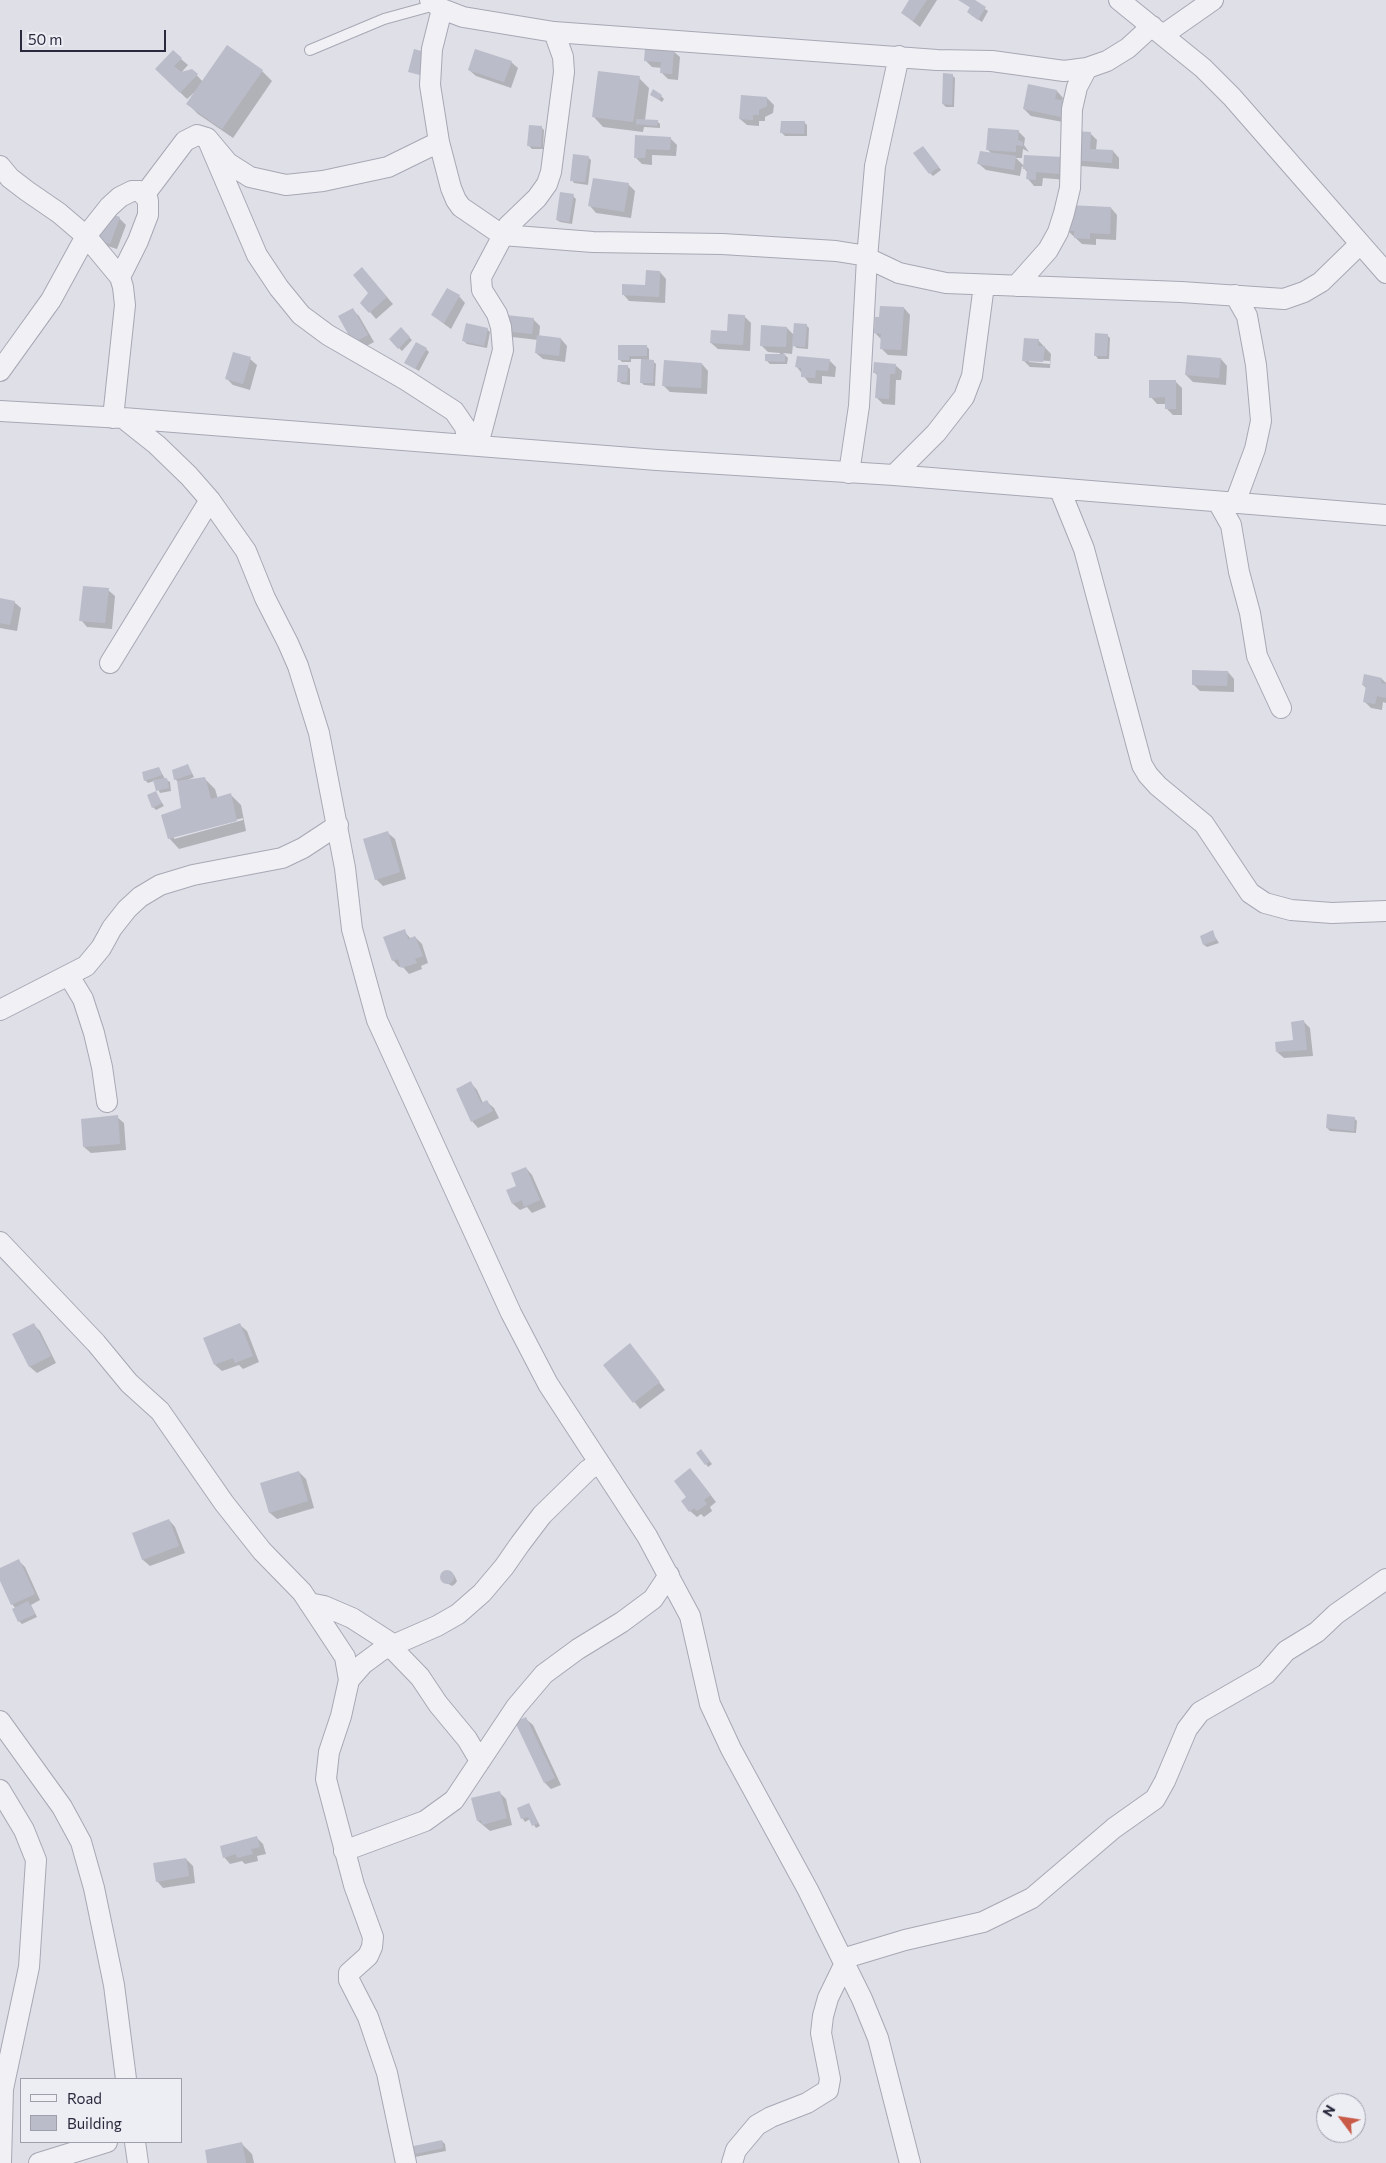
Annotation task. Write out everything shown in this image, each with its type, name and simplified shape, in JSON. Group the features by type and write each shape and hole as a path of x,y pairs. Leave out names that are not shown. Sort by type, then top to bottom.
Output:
{"street":[{"path":"1120,0 1203,68 1232,97 1386,273"},
{"path":"1213,0 1157,30 1107,61 1087,68 1064,71 992,61 937,60 554,32 463,17 436,4 430,85 439,142 456,200 472,216 502,235 593,242 750,245 836,251 867,258 899,273 946,283 1235,294 1284,299 1304,292 1321,282 1360,244"},
{"path":"473,444 503,350 501,327 497,314 488,302 480,284 481,277 502,235 515,218 537,198 547,184 551,172 564,72 563,57 554,32"},
{"path":"849,473 859,406 867,258 875,166 899,56"},
{"path":"1016,286 1048,250 1058,232 1070,188 1072,110 1077,87 1087,68"},
{"path":"145,194 185,141 196,135 207,138 228,163 238,171 250,177 286,185 323,181 388,167 439,142"},
{"path":"207,138 257,255 279,288 301,315 328,336 406,380 454,411 465,427 473,444"},
{"path":"0,166 21,187 86,236 120,277 123,287 124,305 118,418"},
{"path":"0,371 51,300 86,236 109,207 120,197 132,191 140,191 145,194 148,200 148,215 138,241 120,277"},
{"path":"894,475 936,433 964,397 972,376 984,285"},
{"path":"1235,294 1247,316 1256,365 1261,421 1255,449 1227,502 1239,572 1250,613 1257,656 1281,708"},
{"path":"0,411 894,475 1386,515"},
{"path":"118,418 157,445 189,476 210,500 246,551 265,598 298,666 319,733 338,825 352,929 377,1020 510,1312 548,1384 647,1536 690,1616 710,1704 731,1749 808,1890 844,1961 878,2038 910,2163"},
{"path":"1060,490 1084,548 1142,765 1148,775 1158,786 1204,824 1250,893 1265,903 1291,910 1324,912 1386,911"},
{"path":"110,663 210,500"},
{"path":"0,1010 86,966 101,948 112,928 127,909 140,897 160,885 194,875 282,858 303,848 338,825"},
{"path":"69,976 83,999 94,1032 107,1102"},
{"path":"0,1242 96,1343 128,1383 160,1411 224,1503 262,1552 302,1592 345,1656 349,1680 341,1716 329,1752 326,1779 354,1885 373,1937 372,1947 368,1956 349,1973 349,1980 368,2017 387,2073 406,2163"},
{"path":"349,1680 364,1664 392,1646 458,1614 482,1593 504,1567 542,1515 588,1470 599,1463"},
{"path":"344,1851 425,1820 454,1800 516,1707 544,1674 578,1648 622,1622 653,1599 669,1575"},
{"path":"732,2163 736,2150 757,2125 771,2117 807,2104 828,2090 830,2079 822,2033 823,2016 828,1998 844,1961 906,1940 983,1922 1032,1898 1114,1828 1155,1799 1165,1781 1187,1729 1200,1712 1266,1674 1286,1651 1317,1632 1336,1614 1386,1579"},
{"path":"310,1603 324,1606 352,1618 392,1646 420,1677 438,1704 467,1739 480,1761"},
{"path":"0,1721 62,1808 81,1842 94,1888 114,1985 126,2078"},
{"path":"0,1790 24,1830 36,1860 30,1967 3,2089 1,2163"},
{"path":"39,2163 104,2143"},
{"path":"135,2143 138,2163"}],"lane":[{"path":"310,50 384,19 436,4"}],"building":[{"path":"909,0 927,0 913,21 901,13"},
{"path":"958,0 975,0 986,7 978,20 967,12 970,7"},
{"path":"227,45 263,70 222,129 186,104"},
{"path":"645,48 674,50 672,74 660,73 661,62 644,61"},
{"path":"414,49 426,52 420,75 408,72"},
{"path":"475,49 512,61 504,82 468,70"},
{"path":"173,50 182,58 174,66 181,72 192,69 198,74 180,93 155,69"},
{"path":"598,71 640,76 633,122 592,117"},
{"path":"943,73 953,74 952,105 942,104"},
{"path":"1028,84 1057,90 1055,99 1064,101 1061,117 1023,109"},
{"path":"653,89 662,95 659,100 650,95"},
{"path":"741,95 767,97 767,106 759,110 759,115 753,115 753,120 739,119"},
{"path":"636,119 658,120 657,126 636,124"},
{"path":"781,121 805,121 804,134 780,133"},
{"path":"529,125 542,126 541,147 527,146"},
{"path":"988,128 1019,130 1018,140 1023,142 1023,146 1016,145 1016,152 986,150"},
{"path":"1075,131 1091,132 1090,149 1113,150 1112,163 1073,160"},
{"path":"635,135 671,137 670,150 646,149 645,158 634,158"},
{"path":"923,146 939,167 929,174 913,153"},
{"path":"980,151 1016,156 1014,170 977,164"},
{"path":"573,154 589,156 585,182 570,181"},
{"path":"1024,155 1062,157 1060,174 1036,172 1036,180 1026,179 1027,169 1023,169"},
{"path":"593,178 629,183 624,212 588,206"},
{"path":"560,192 574,194 569,222 556,220"},
{"path":"1068,205 1111,207 1110,234 1090,233 1090,239 1074,238 1074,231 1066,231"},
{"path":"105,212 120,217 110,244 96,239"},
{"path":"362,267 387,297 369,313 360,303 368,293 353,275"},
{"path":"646,270 660,271 659,297 622,295 622,284 645,285"},
{"path":"447,288 460,295 444,323 431,315"},
{"path":"880,306 904,307 901,350 880,349 881,334 874,333 875,317 879,317"},
{"path":"353,308 368,335 353,343 338,316"},
{"path":"728,314 745,315 743,345 710,343 711,330 727,331"},
{"path":"506,315 534,318 532,334 504,331"},
{"path":"466,323 488,328 484,346 462,341"},
{"path":"794,323 807,324 805,347 792,346"},
{"path":"761,325 787,327 786,347 760,346"},
{"path":"401,327 410,337 398,349 389,339"},
{"path":"1095,333 1108,334 1107,356 1094,356"},
{"path":"537,335 561,338 559,356 535,353"},
{"path":"1024,338 1039,339 1038,346 1045,346 1043,362 1022,361"},
{"path":"416,342 427,348 415,369 404,363"},
{"path":"618,345 647,345 647,356 629,356 629,360 618,360"},
{"path":"233,352 251,357 243,384 225,379"},
{"path":"765,354 785,354 785,362 765,361"},
{"path":"1187,355 1221,358 1219,378 1185,375"},
{"path":"797,356 830,359 828,371 816,370 815,378 801,377 801,368 795,367"},
{"path":"641,359 654,360 653,383 640,383"},
{"path":"664,360 702,363 701,388 662,386"},
{"path":"874,362 896,364 895,374 890,374 889,399 875,398 877,373 873,373"},
{"path":"618,365 628,365 627,382 617,382"},
{"path":"1149,380 1176,380 1176,409 1165,409 1165,397 1149,398"},
{"path":"83,586 109,588 105,623 79,621"},
{"path":"0,598 15,601 10,625 0,623"},
{"path":"1192,670 1228,671 1227,686 1192,685"},
{"path":"1364,674 1382,678 1381,683 1386,684 1386,698 1377,696 1375,704 1363,702 1366,686 1362,685"},
{"path":"188,764 192,774 174,780 172,770"},
{"path":"159,767 162,775 144,781 142,772"},
{"path":"205,777 211,799 231,793 237,821 168,839 161,815 181,808 177,781"},
{"path":"167,778 169,788 156,791 153,780"},
{"path":"156,791 162,803 152,808 147,795"},
{"path":"388,831 400,872 375,880 363,839"},
{"path":"405,929 408,939 415,936 423,956 415,959 417,963 401,968 398,959 392,961 383,937"},
{"path":"1213,930 1216,940 1203,945 1200,936"},
{"path":"1304,1020 1307,1050 1276,1052 1275,1042 1293,1040 1291,1022"},
{"path":"471,1081 481,1103 487,1100 493,1111 471,1122 456,1089"},
{"path":"1327,1114 1355,1117 1354,1131 1326,1128"},
{"path":"118,1115 120,1144 83,1147 81,1119"},
{"path":"526,1167 540,1200 524,1207 522,1200 512,1204 506,1190 516,1186 511,1173"},
{"path":"34,1323 51,1356 29,1367 12,1334"},
{"path":"240,1323 253,1356 235,1363 233,1358 214,1365 203,1338"},
{"path":"630,1343 660,1382 633,1403 603,1365"},
{"path":"701,1449 710,1461 705,1465 696,1453"},
{"path":"690,1468 711,1495 704,1500 707,1504 697,1511 694,1508 689,1512 681,1501 686,1497 674,1481"},
{"path":"299,1471 308,1501 269,1513 260,1483"},
{"path":"169,1519 179,1546 142,1560 132,1533"},
{"path":"19,1559 35,1594 11,1605 0,1581 0,1568"},
{"path":"444,1570 450,1570 454,1577 450,1584 444,1584 440,1580 440,1574"},
{"path":"28,1601 35,1614 18,1622 12,1609"},
{"path":"526,1717 555,1778 544,1783 515,1722"},
{"path":"500,1791 507,1818 482,1825 481,1820 477,1821 471,1798"},
{"path":"529,1803 538,1823 532,1826 528,1817 521,1819 517,1808"},
{"path":"257,1836 260,1847 251,1849 253,1854 237,1858 236,1854 223,1858 220,1846"},
{"path":"186,1858 189,1876 156,1882 153,1863"},
{"path":"442,2140 443,2148 410,2155 409,2147"},
{"path":"242,2142 246,2163 207,2163 205,2150"}]}
